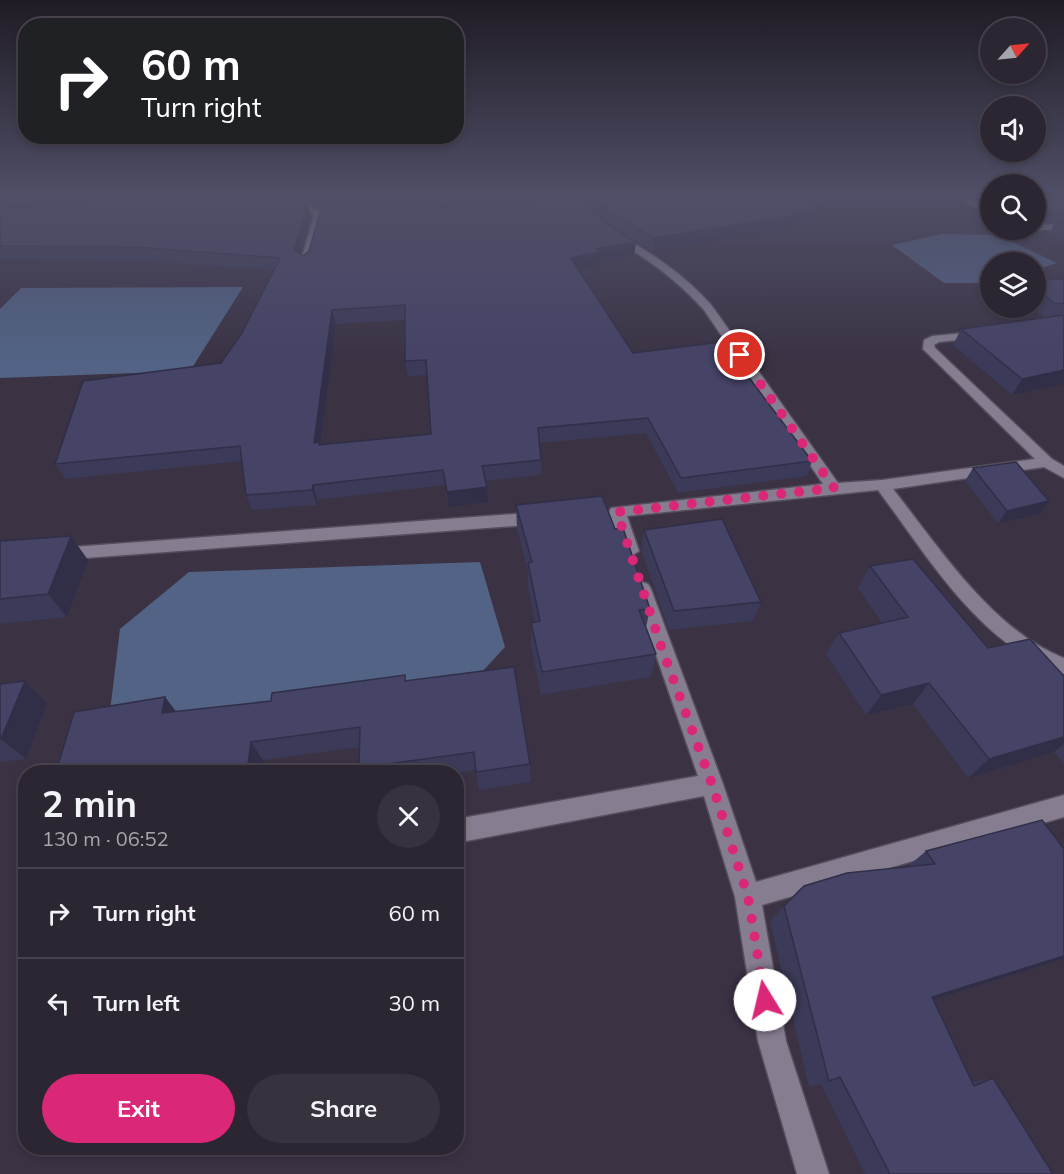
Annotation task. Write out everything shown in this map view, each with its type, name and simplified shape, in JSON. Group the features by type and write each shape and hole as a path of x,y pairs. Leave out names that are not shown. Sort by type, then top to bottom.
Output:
{"street":[{"path":"305,264 309,252"},
{"path":"643,252 686,283 708,308 834,488"},
{"path":"1002,332 936,339 928,343 929,350 1047,462 1064,473"},
{"path":"595,513 882,485 1047,462"},
{"path":"882,485 985,614 1014,640 1050,663 1064,666"},
{"path":"617,512 661,646 712,784 748,897 772,1041 813,1174"},
{"path":"41,555 552,517"},
{"path":"464,830 712,784"},
{"path":"748,897 1064,806"}],"water":[{"path":"901,252 1033,252 980,252 980,283 944,283"},
{"path":"1046,258 1057,263 1046,266"},
{"path":"243,287 190,371 0,378 0,309 21,288"},
{"path":"480,562 505,647 443,714 107,736 120,629 189,572"}],"building":[{"path":"199,252 297,252 303,256 308,252 599,252 571,258 633,353 722,342 812,461 681,478 648,418 538,428 541,460 482,466 487,487 447,492 443,470 313,485 312,490 246,495 240,446 55,464 83,381 221,363 242,333 280,258","holes":["405,305 405,361 426,360 431,434 319,445 319,442 314,443 332,310"]},
{"path":"1064,279 1064,303 1055,304 1046,296 1046,280"},
{"path":"1064,315 1064,370 1022,379 961,329 1046,318"},
{"path":"1016,462 1049,501 1007,511 973,468"},
{"path":"602,496 615,529 623,528 650,609 639,610 656,654 542,672 531,623 540,621 528,563 532,562 516,505"},
{"path":"722,519 761,602 674,611 644,530"},
{"path":"71,536 48,594 0,599 0,541"},
{"path":"913,559 988,648 1030,639 1064,676 1064,737 989,759 929,683 881,695 839,633 908,617 870,566"},
{"path":"514,667 530,764 476,772 474,752 381,765 359,765 360,727 251,742 248,765 58,765 74,712 165,697 162,713 271,701 272,693 405,675 405,681"},
{"path":"25,681 1,739 0,739 0,684"},
{"path":"1042,820 1064,849 1064,956 932,997 974,1086 993,1078 1053,1174 890,1174 840,1077 829,1081 784,906 804,886 847,873 935,864 926,851"}],"route":[{"path":"740,355 834,488 735,501 617,512 661,646 712,784 748,897 765,1000"}]}
